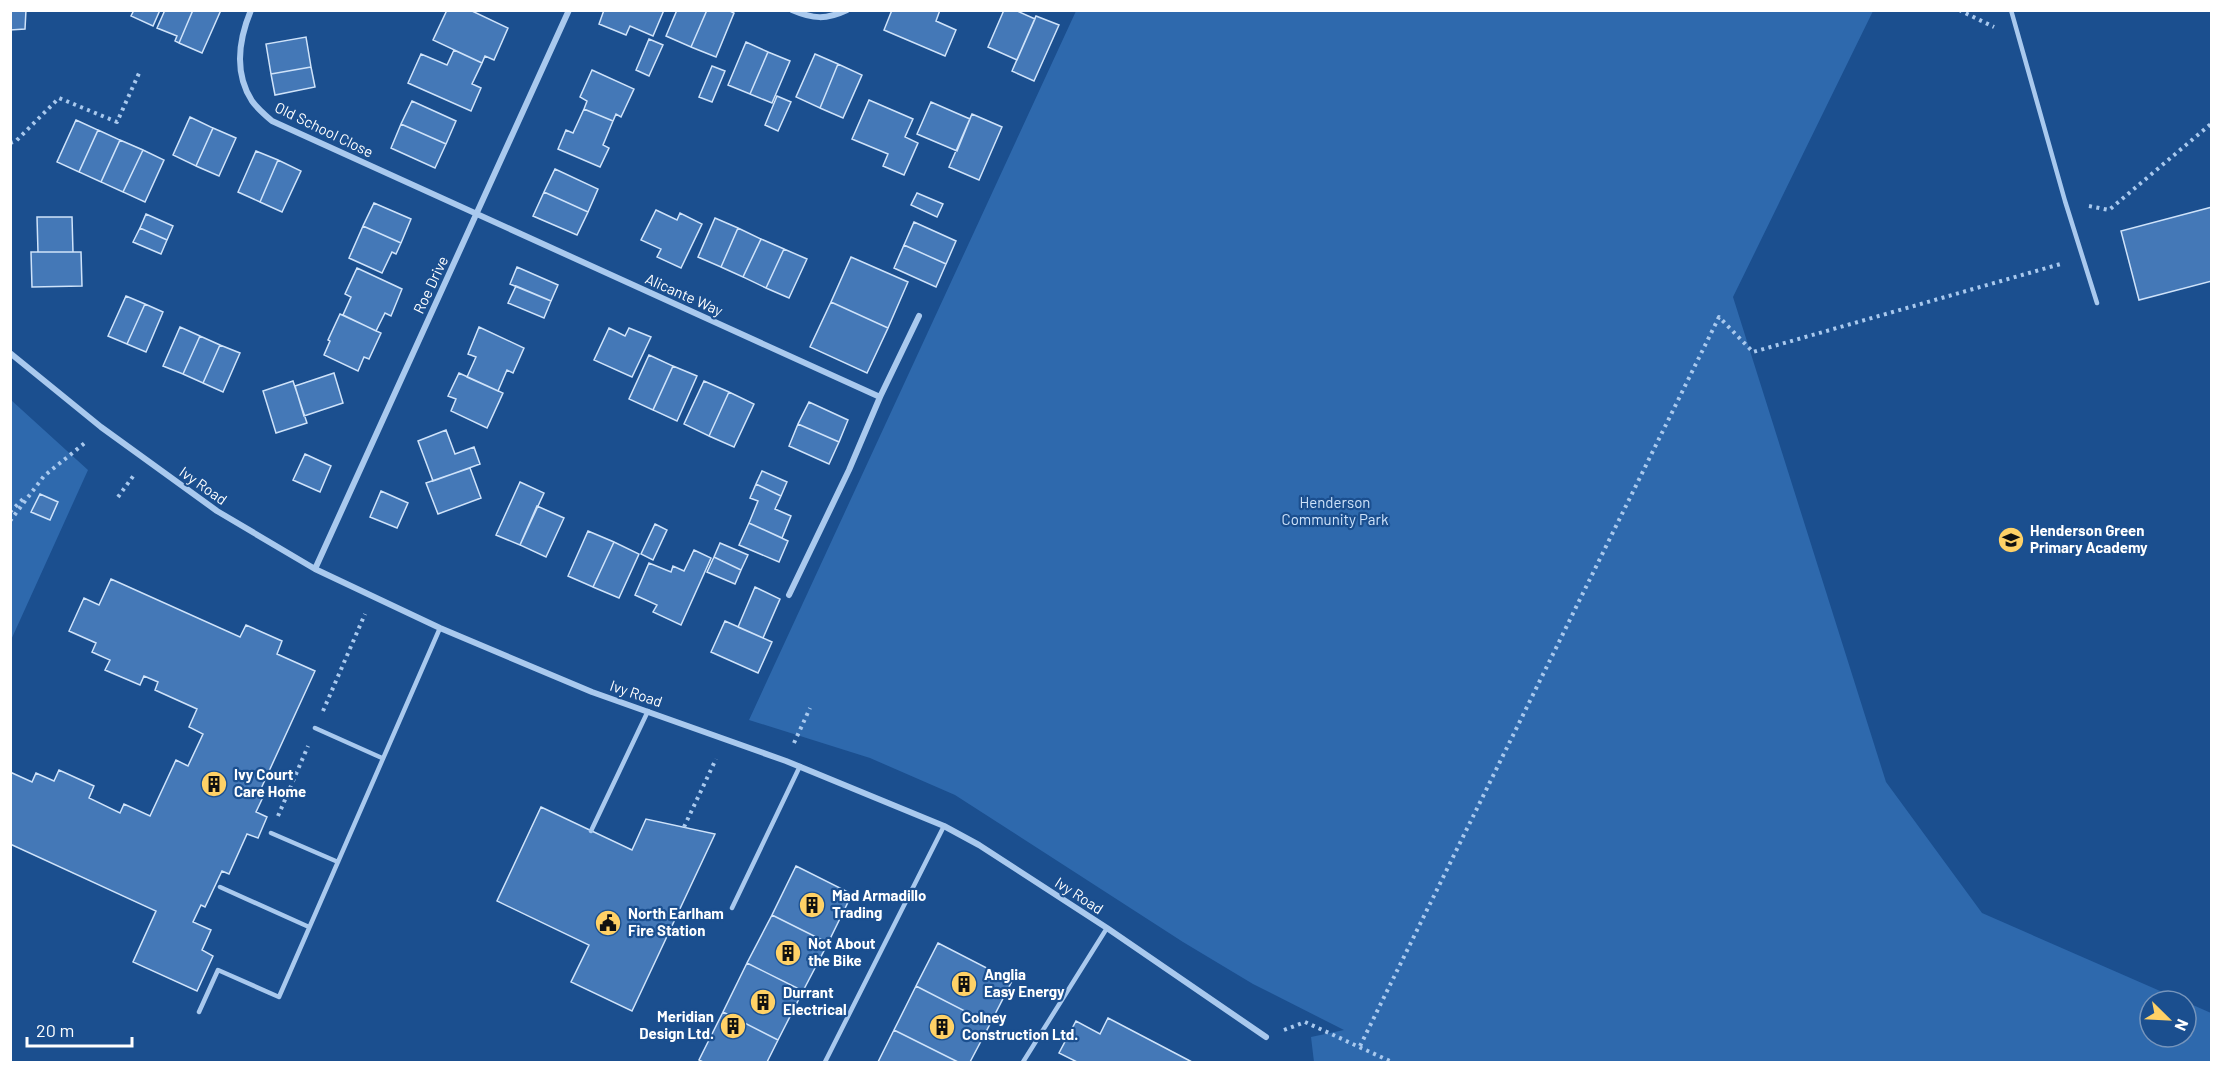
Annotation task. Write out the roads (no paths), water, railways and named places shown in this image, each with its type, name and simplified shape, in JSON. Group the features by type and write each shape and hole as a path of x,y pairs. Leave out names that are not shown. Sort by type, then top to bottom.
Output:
{"street":[{"name":"Old School Close","path":"251,10 239,51 241,77 252,101 272,121 477,214"},
{"name":"Roe Drive","path":"315,570 569,10"},
{"path":"792,10 811,18 835,16 847,10"},
{"name":"Alicante Way","path":"477,214 880,397"},
{"path":"789,594 849,470 880,397 919,316"},
{"name":"Ivy Road","path":"10,353 101,427 217,511 315,570 440,628 592,692 800,766 944,826 980,845 1107,928 1266,1037"}],"lane":[{"path":"2011,10 2065,201 2097,303"},
{"path":"199,1012 218,970 279,998 440,628"},
{"path":"591,831 648,711"},
{"path":"315,728 382,758"},
{"path":"732,908 800,766"},
{"path":"825,1062 944,826"},
{"path":"270,833 338,862"},
{"path":"220,888 309,927"},
{"path":"1023,1062 1107,928"}],"place":[{"name":"Henderson Green Primary Academy","path":"2011,540"},
{"name":"Ivy Court Care Home","path":"214,784"},
{"name":"Mad Armadillo Trading","path":"812,905"},
{"name":"North Earlham Fire Station","path":"608,923"},
{"name":"Not About the Bike","path":"788,953"},
{"name":"Anglia Easy Energy","path":"964,984"},
{"name":"Durrant Electrical","path":"763,1002"},
{"name":"Meridian Design Ltd.","path":"733,1026"},
{"name":"Colney Construction Ltd.","path":"942,1027"}],"park label":[{"name":"Henderson Community Park","path":"1335,512"}]}
